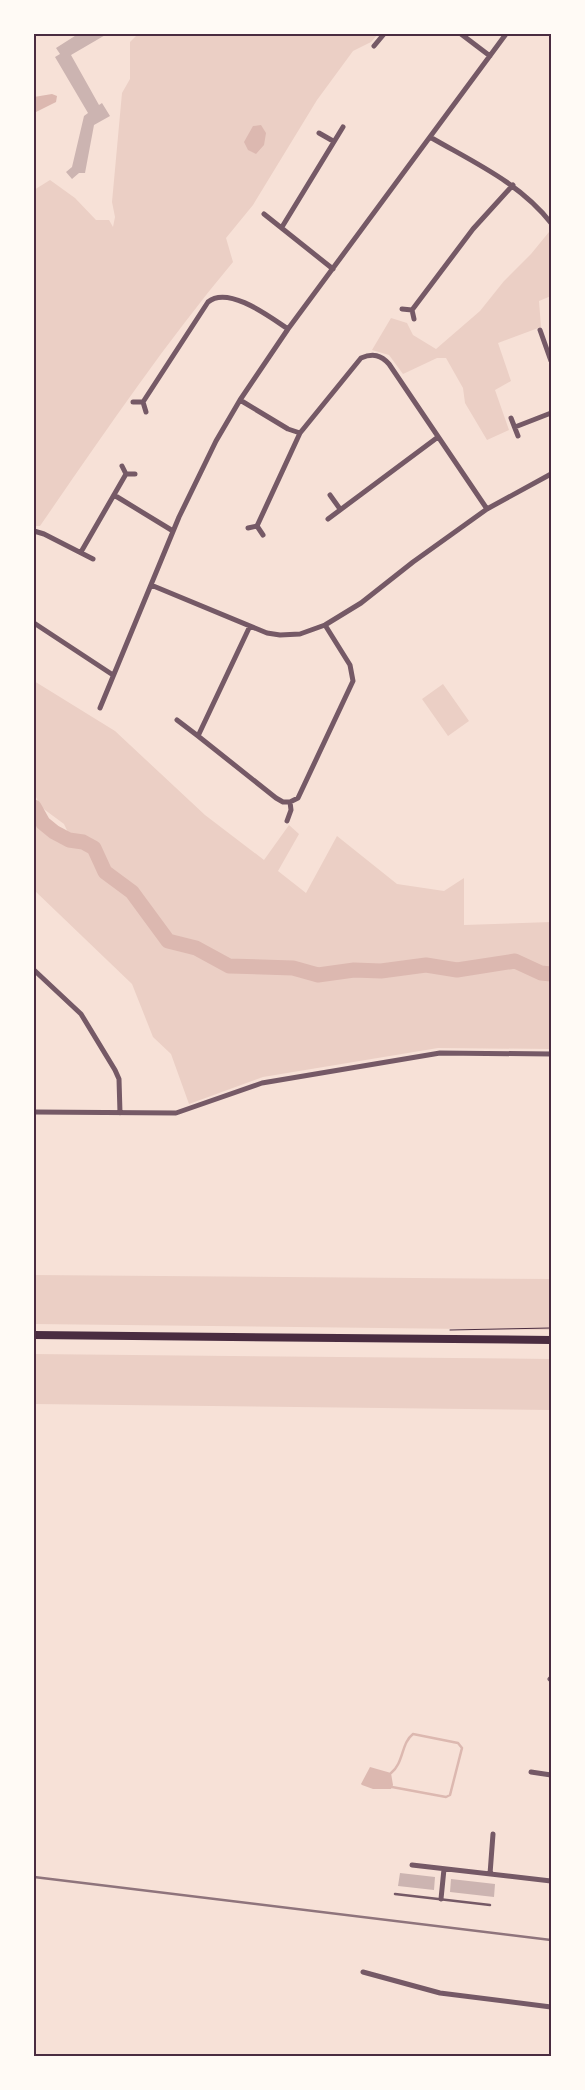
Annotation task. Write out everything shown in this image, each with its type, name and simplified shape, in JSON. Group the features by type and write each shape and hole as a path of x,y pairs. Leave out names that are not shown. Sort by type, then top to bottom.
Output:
{"main road":[{"path":"34,1336 551,1340"}],"street":[{"path":"374,46 384,34"},
{"path":"461,34 490,56"},
{"path":"100,708 173,531 201,472 240,400 288,329 506,34"},
{"path":"282,227 343,127"},
{"path":"319,133 333,142"},
{"path":"430,137 513,185 533,201 551,223"},
{"path":"414,319 412,310 473,229 513,185"},
{"path":"264,214 333,268"},
{"path":"142,402 208,302 213,298 224,296 248,304 288,329"},
{"path":"402,308 412,310"},
{"path":"540,330 551,361"},
{"path":"543,338 551,336"},
{"path":"257,526 300,433 361,358 375,355 384,359 389,364 487,509"},
{"path":"240,400 288,429 300,433"},
{"path":"132,402 142,402"},
{"path":"142,402 146,412"},
{"path":"515,427 551,414"},
{"path":"511,418 518,436"},
{"path":"328,519 438,437"},
{"path":"122,466 126,474"},
{"path":"126,474 135,474"},
{"path":"81,552 126,474"},
{"path":"151,585 273,634 307,633 325,625 361,603 413,562 487,509 551,474"},
{"path":"114,495 173,531"},
{"path":"330,495 340,509"},
{"path":"248,528 257,526"},
{"path":"257,526 263,535"},
{"path":"34,531 93,559"},
{"path":"34,623 113,675"},
{"path":"177,720 276,798 283,802 290,802 298,798 353,681 350,665 325,625"},
{"path":"198,736 250,626"},
{"path":"287,820 291,810 290,802"},
{"path":"34,970 81,1014 116,1070 119,1079 120,1113"},
{"path":"34,1112 176,1113 262,1083 440,1052 551,1054"},
{"path":"530,1772 551,1775"},
{"path":"490,1874 492,1834"},
{"path":"412,1865 551,1881"},
{"path":"441,1899 444,1868"},
{"path":"363,1972 440,1993 551,2007"}],"lane":[{"path":"395,1894 490,1905"}],"shaded area":[{"path":"138,34 378,34 371,42 353,51 317,100 253,205 226,238 233,262 158,359 40,526 34,526 34,190 50,180 75,198 96,220 109,220 113,227 115,217 112,202 122,93 130,79 130,42"},
{"path":"52,94 57,96 56,102 34,113 34,97"},
{"path":"261,125 266,133 264,145 256,154 248,150 244,142 253,126"},
{"path":"549,232 551,236 551,296 539,301 541,327 498,343 511,381 495,390 509,430 487,440 465,403 463,388 446,358 437,358 403,374 389,355 372,350 391,318 407,323 413,335 436,349 480,311 504,281 531,254"},
{"path":"34,681 115,731 205,815 264,860 289,825 299,834 278,871 306,893 337,836 397,884 444,891 464,878 464,925 551,922 551,1049 438,1048 263,1077 189,1104 171,1054 153,1037 132,984 34,890 34,813 50,832 67,842 73,843 64,824 41,807 34,793"},
{"path":"443,684 469,721 448,736 422,699"},
{"path":"34,1275 551,1279 551,1330 34,1324"},
{"path":"34,1354 551,1359 551,1410 34,1404"},
{"path":"370,1767 391,1773 393,1785 391,1789 373,1789 361,1784"}],"building":[{"path":"78,34 107,34 71,55 99,105 102,103 110,116 94,125 85,173 79,173 72,179 66,172 72,167 84,116 88,113 55,57 60,54 56,48"},
{"path":"400,1873 435,1877 434,1890 398,1886"},
{"path":"451,1879 495,1884 494,1897 450,1892"}],"waterway":[{"path":"34,807 43,823 54,832 69,840 83,842 94,848 105,872 132,892 168,941 196,948 229,966 293,968 318,975 354,970 381,971 426,965 457,970 515,961 541,973 551,974"},
{"path":"391,1773 398,1764 406,1742 413,1734 458,1743 462,1748 450,1795 446,1797 392,1787"}],"railway":[{"path":"34,1877 551,1940"}]}
